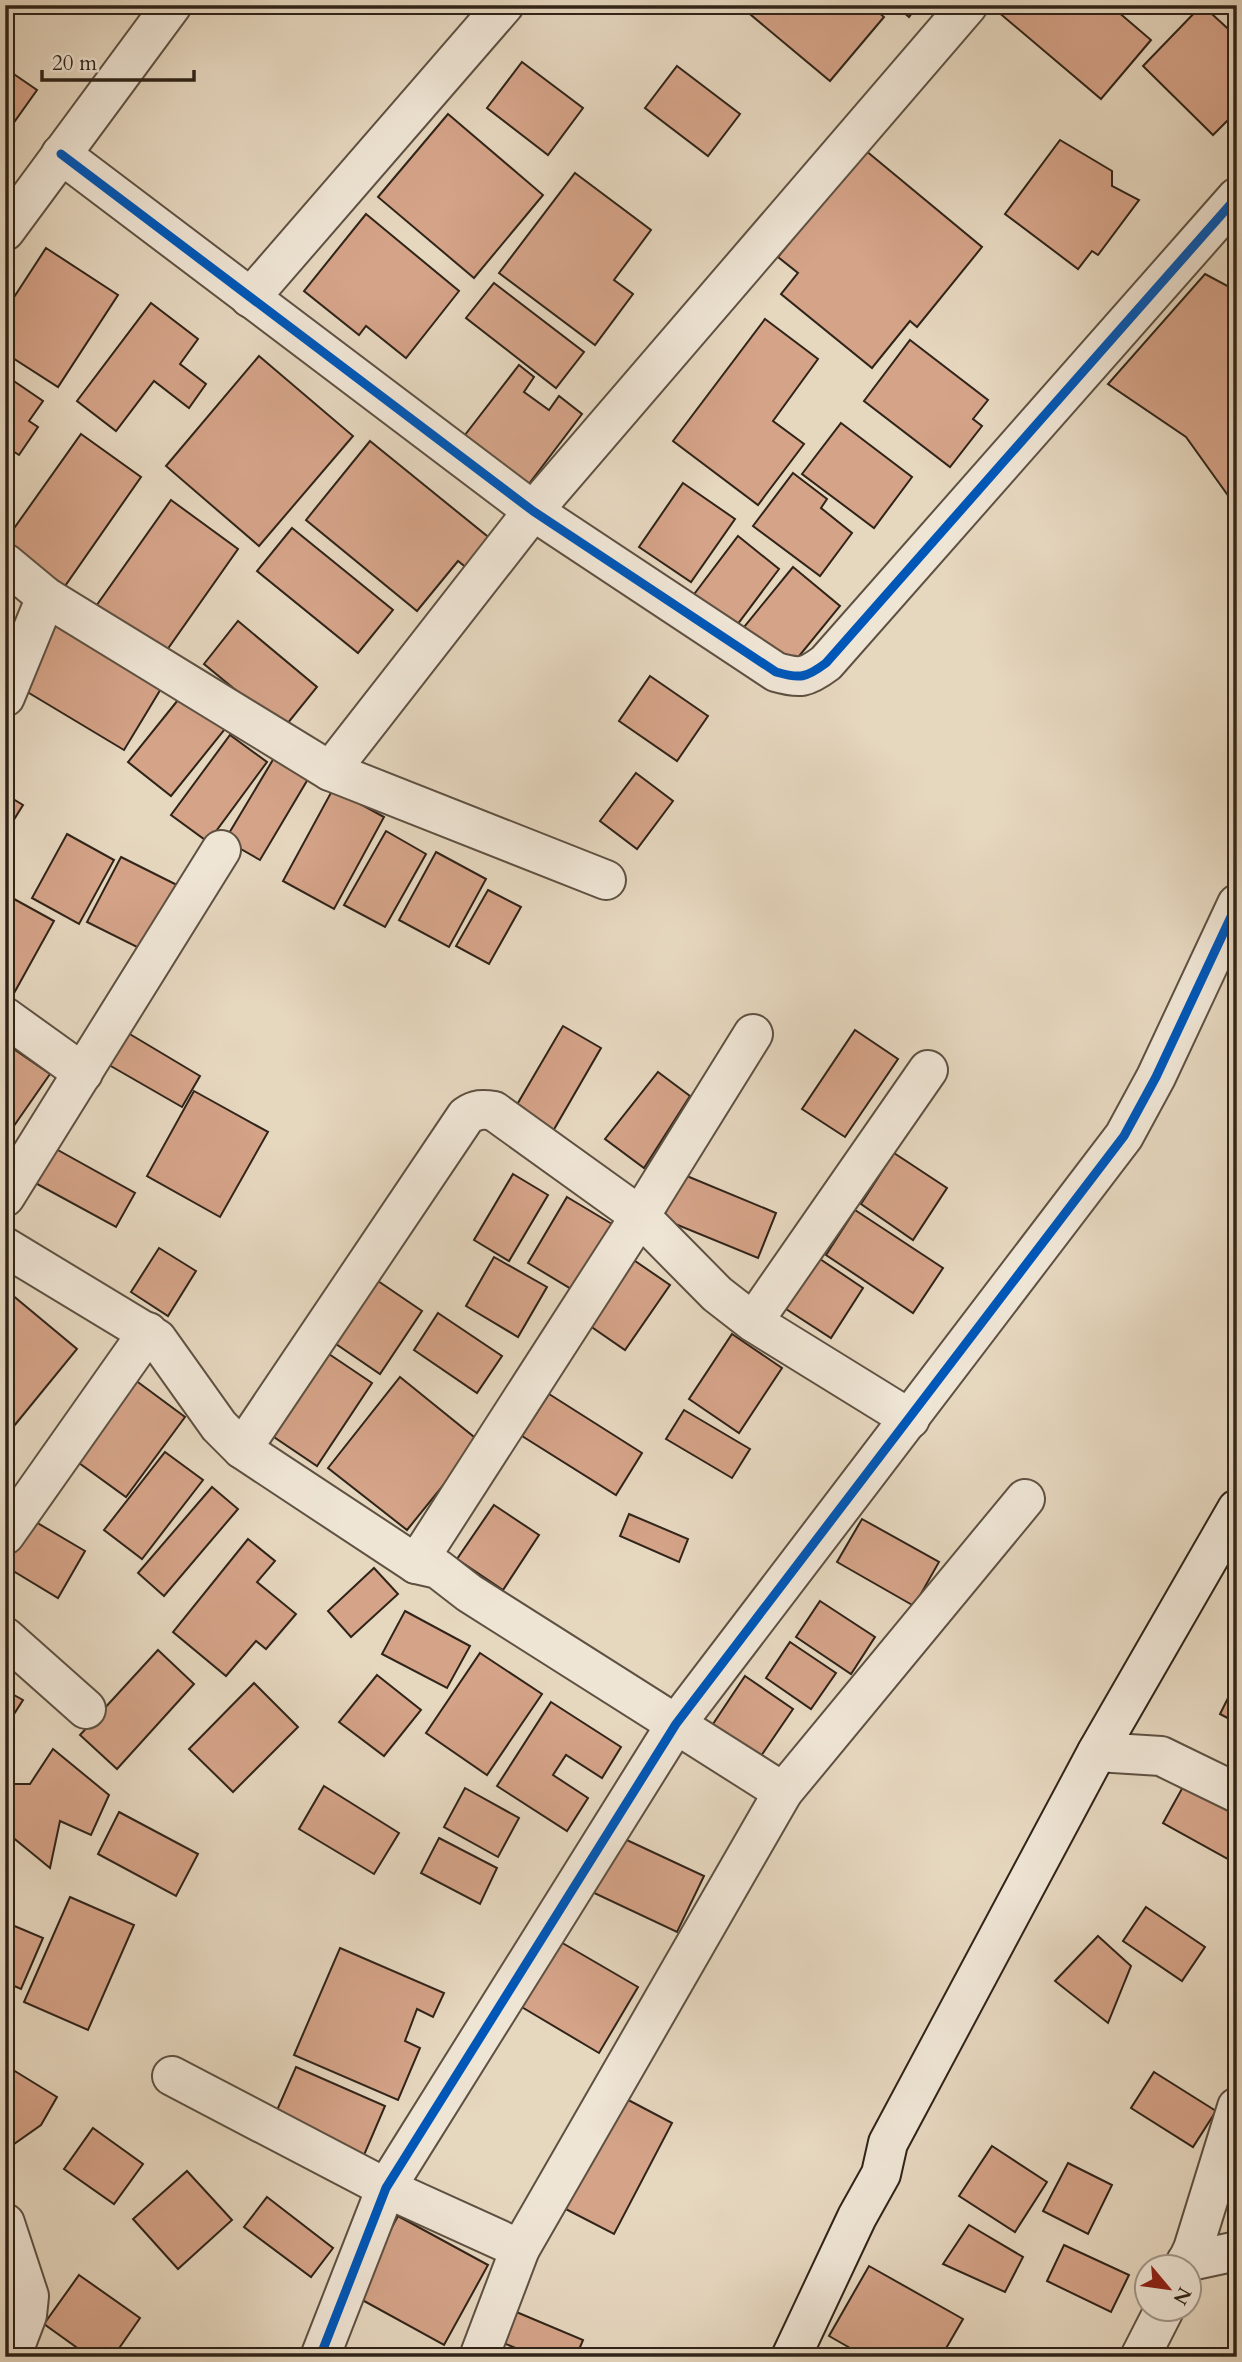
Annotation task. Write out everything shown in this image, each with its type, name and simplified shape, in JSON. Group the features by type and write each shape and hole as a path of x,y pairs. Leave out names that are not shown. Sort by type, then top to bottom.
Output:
{"street":[{"path":"5,231 172,5"},
{"path":"250,298 504,5"},
{"path":"330,771 533,512 968,5"},
{"path":"61,154 533,512 776,672 795,678 812,674 835,652 1237,197"},
{"path":"5,563 46,597 330,771 606,880"},
{"path":"5,697 46,597"},
{"path":"5,1197 221,850"},
{"path":"320,2357 386,2188 676,1724 911,1419 1130,1128 1237,904"},
{"path":"5,1017 83,1073"},
{"path":"416,1564 640,1216 753,1034"},
{"path":"753,1322 928,1070"},
{"path":"242,1448 466,1116 474,1110 495,1111 640,1216 717,1294 753,1322 911,1419"},
{"path":"5,1247 158,1339 219,1426 242,1448 416,1564 438,1569 469,1593 783,1792"},
{"path":"5,1535 148,1332"},
{"path":"479,2357 520,2249 783,1792 1025,1499"},
{"path":"791,2357 857,2217 881,2174 888,2143 1097,1752 1237,1509"},
{"path":"5,1637 86,1709"},
{"path":"1097,1752 1161,1756 1237,1793"},
{"path":"172,2076 386,2188 520,2249"},
{"path":"1190,2254 1237,2107"},
{"path":"5,2223 29,2296 27,2315 11,2357"},
{"path":"1204,2259 1237,2250"},
{"path":"1140,2357 1156,2324"}],"building":[{"path":"739,5 870,5 884,17 830,81"},
{"path":"895,5 918,5 909,17"},
{"path":"990,5 1110,5 1151,40 1101,99"},
{"path":"1202,5 1237,37 1237,111 1213,135 1143,66"},
{"path":"522,62 583,108 548,155 487,108"},
{"path":"677,66 740,114 708,156 645,108"},
{"path":"5,68 37,90 5,135"},
{"path":"448,114 543,195 474,278 378,197"},
{"path":"1060,140 1112,171 1112,186 1139,200 1098,255 1092,251 1078,269 1005,214"},
{"path":"865,150 982,247 917,327 910,321 872,368 781,294 798,273 778,257"},
{"path":"575,173 651,230 614,280 633,294 595,345 499,273"},
{"path":"366,214 459,291 406,358 366,326 359,335 304,291"},
{"path":"46,248 118,295 58,387 5,353 5,311"},
{"path":"1205,274 1237,291 1237,508 1186,437 1108,384"},
{"path":"494,283 584,352 556,388 466,318"},
{"path":"151,303 198,339 180,364 206,384 189,408 154,381 116,431 77,401"},
{"path":"765,319 818,359 773,421 804,444 758,505 673,441"},
{"path":"910,340 988,400 973,419 982,426 950,467 864,401"},
{"path":"259,356 353,436 259,546 166,466"},
{"path":"519,365 534,377 524,392 549,410 559,396 582,414 522,493 458,444"},
{"path":"5,375 43,401 29,421 38,427 19,455 5,446"},
{"path":"841,423 912,477 874,528 802,474"},
{"path":"81,434 141,477 65,586 5,544 5,541"},
{"path":"370,441 492,540 468,569 458,561 417,611 306,520"},
{"path":"793,473 827,499 821,508 852,533 820,576 753,526"},
{"path":"683,483 735,519 691,582 639,547"},
{"path":"171,500 238,549 162,657 94,609"},
{"path":"292,528 393,610 358,653 257,571"},
{"path":"738,536 779,569 734,629 692,597"},
{"path":"793,567 840,606 791,666 744,627"},
{"path":"52,621 162,687 124,750 14,684"},
{"path":"238,621 317,687 283,729 204,664"},
{"path":"650,676 708,716 677,761 619,721"},
{"path":"182,695 225,729 171,796 128,762"},
{"path":"230,735 267,762 208,842 171,815"},
{"path":"274,758 308,779 260,860 225,840"},
{"path":"636,773 673,801 637,849 600,821"},
{"path":"333,789 384,817 334,909 283,881"},
{"path":"5,794 23,805 5,834"},
{"path":"386,831 426,854 385,927 344,905"},
{"path":"67,834 114,860 79,924 32,898"},
{"path":"436,852 486,879 449,947 399,920"},
{"path":"121,857 179,886 145,951 87,922"},
{"path":"488,890 521,907 489,964 456,946"},
{"path":"5,894 54,921 8,1004 5,1002"},
{"path":"563,1026 601,1048 553,1131 515,1108"},
{"path":"855,1030 898,1059 845,1137 802,1109"},
{"path":"128,1033 200,1076 182,1107 109,1065"},
{"path":"5,1043 50,1074 9,1133 5,1131"},
{"path":"658,1072 690,1096 644,1168 605,1139"},
{"path":"194,1091 268,1132 220,1217 147,1176"},
{"path":"47,1144 135,1193 116,1227 28,1179"},
{"path":"894,1153 947,1188 913,1240 861,1204"},
{"path":"513,1174 548,1195 509,1261 474,1240"},
{"path":"682,1174 776,1213 758,1258 663,1219"},
{"path":"567,1197 612,1224 573,1290 528,1263"},
{"path":"855,1210 943,1268 913,1313 826,1255"},
{"path":"159,1248 196,1271 168,1316 131,1292"},
{"path":"625,1254 670,1285 625,1350 580,1319"},
{"path":"494,1257 547,1287 518,1337 466,1306"},
{"path":"820,1259 863,1288 831,1338 786,1309"},
{"path":"378,1281 422,1311 380,1374 336,1344"},
{"path":"5,1289 77,1349 14,1426 5,1419"},
{"path":"438,1313 502,1356 477,1393 414,1350"},
{"path":"732,1334 782,1368 739,1433 689,1399"},
{"path":"320,1348 372,1383 317,1466 265,1431"},
{"path":"127,1374 185,1417 126,1497 68,1455"},
{"path":"400,1377 479,1441 407,1530 328,1468"},
{"path":"549,1394 642,1453 616,1495 522,1436"},
{"path":"684,1410 750,1449 732,1478 666,1439"},
{"path":"165,1452 203,1480 142,1559 104,1530"},
{"path":"212,1487 238,1509 164,1596 138,1573"},
{"path":"494,1505 539,1535 503,1590 457,1559"},
{"path":"629,1514 688,1539 679,1562 620,1536"},
{"path":"29,1518 85,1551 58,1598 5,1566 5,1557"},
{"path":"862,1519 939,1562 914,1606 837,1562"},
{"path":"248,1539 275,1561 257,1582 296,1614 266,1649 256,1641 226,1676 173,1632"},
{"path":"374,1568 398,1594 351,1637 328,1611"},
{"path":"820,1601 875,1637 851,1674 796,1637"},
{"path":"405,1611 470,1646 447,1688 382,1654"},
{"path":"790,1642 836,1673 811,1709 766,1678"},
{"path":"158,1650 194,1684 117,1769 80,1735"},
{"path":"480,1653 542,1694 487,1775 426,1733"},
{"path":"377,1675 421,1710 384,1756 339,1722"},
{"path":"745,1676 793,1709 759,1759 711,1727"},
{"path":"1237,1680 1237,1723 1220,1714"},
{"path":"254,1683 298,1727 233,1792 189,1749"},
{"path":"5,1690 23,1700 5,1728"},
{"path":"551,1702 621,1747 602,1778 566,1755 553,1775 588,1798 567,1831 497,1786"},
{"path":"53,1749 109,1795 91,1835 60,1821 50,1868 5,1831 5,1784 30,1784"},
{"path":"1184,1785 1237,1814 1237,1864 1163,1823"},
{"path":"324,1786 399,1833 374,1874 299,1829"},
{"path":"465,1788 519,1818 498,1857 444,1827"},
{"path":"119,1812 198,1854 176,1896 98,1854"},
{"path":"616,1835 704,1876 677,1932 590,1891"},
{"path":"439,1838 497,1868 480,1904 421,1873"},
{"path":"70,1897 134,1925 88,2030 24,2002"},
{"path":"1146,1907 1205,1947 1182,1981 1123,1941"},
{"path":"5,1922 43,1938 21,1989 5,1982"},
{"path":"1098,1936 1131,1966 1108,2023 1055,1981"},
{"path":"559,1941 638,1987 599,2053 520,2006"},
{"path":"340,1948 444,1993 433,2017 417,2009 405,2041 420,2048 398,2100 294,2055"},
{"path":"5,2065 57,2097 41,2125 14,2144 5,2138"},
{"path":"296,2067 385,2106 364,2155 274,2117"},
{"path":"1154,2072 1216,2111 1193,2147 1131,2108"},
{"path":"615,2093 672,2123 614,2234 556,2204"},
{"path":"93,2128 143,2164 114,2204 64,2169"},
{"path":"992,2146 1047,2182 1015,2232 959,2196"},
{"path":"1068,2163 1112,2185 1088,2234 1043,2211"},
{"path":"187,2171 232,2220 178,2269 133,2219"},
{"path":"267,2197 333,2248 311,2277 244,2227"},
{"path":"398,2216 488,2265 444,2345 355,2296"},
{"path":"969,2225 1023,2257 1005,2292 943,2264"},
{"path":"1064,2245 1129,2275 1111,2312 1047,2281"},
{"path":"869,2266 963,2319 941,2357 866,2357 829,2336"},
{"path":"79,2275 140,2318 113,2357 90,2357 44,2324"},
{"path":"514,2311 583,2340 576,2357 537,2357 501,2342"}],"cycle path":[{"path":"61,154 533,511 776,672 791,676 808,674 826,663 1237,197"},
{"path":"320,2357 386,2188 676,1724 1124,1136 1156,1077 1237,904"}]}
